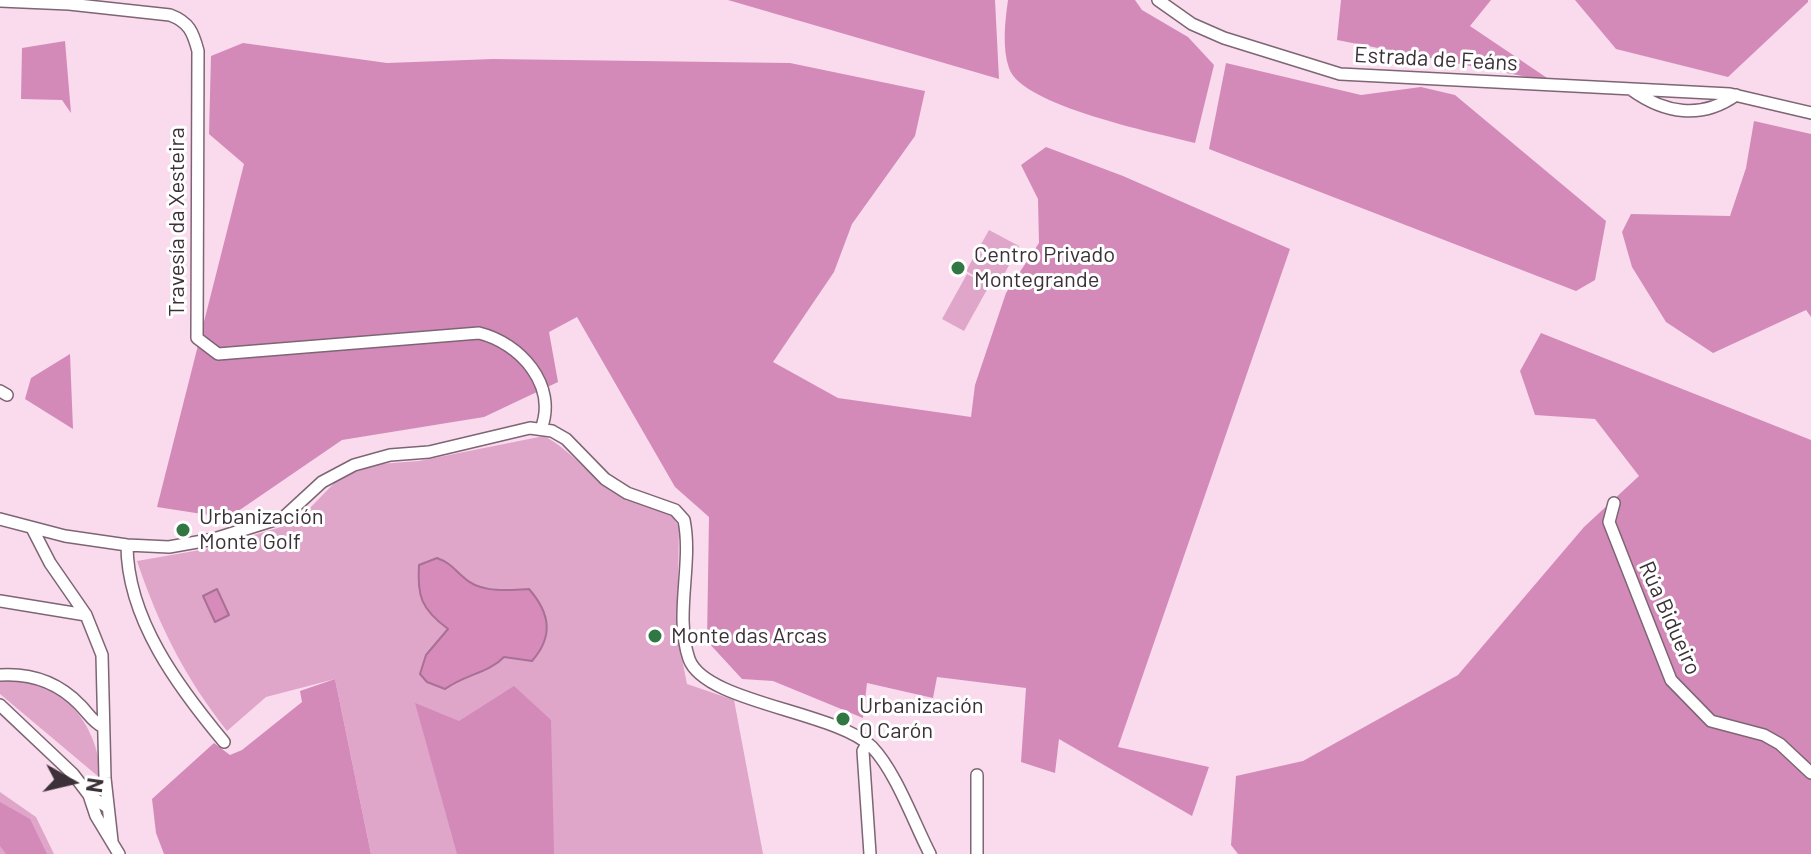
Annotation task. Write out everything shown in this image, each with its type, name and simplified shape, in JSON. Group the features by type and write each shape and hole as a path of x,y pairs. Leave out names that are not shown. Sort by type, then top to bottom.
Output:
{"street":[{"name":"Estrada de Feáns","path":"1158,0 1192,24 1224,38 1340,74 1736,95 1811,113"},
{"name":"Travesía da Xesteira","path":"0,1 170,15 185,21 193,34 198,51 197,338 206,348 218,354 479,333 500,338 537,372 545,395 541,429"},
{"name":"Estrada de Feáns","path":"1631,89 1672,111 1706,108 1736,95"},
{"path":"0,519 127,545 169,547 214,539 284,517 322,482 354,465 390,455 429,452 530,428 541,429 566,439 605,479 627,493 675,510 684,520 686,642 696,673 712,684 807,717 867,744 886,768 930,854"},
{"name":"Rúa Bidueiro","path":"1614,503 1609,522 1671,680 1711,721 1764,735 1780,744 1811,773"},
{"path":"32,528 50,563 86,615 102,655 103,707 100,725 112,841"},
{"path":"127,545 144,619 174,679 224,742"},
{"path":"67,612 74,597"},
{"path":"0,601 86,615"},
{"path":"67,612 92,630"},
{"path":"0,675 30,675 49,682 62,689 100,725"},
{"path":"0,705 81,783 119,854"},
{"path":"87,712 97,714 103,707"},
{"path":"867,744 863,751 870,854"},
{"path":"977,775 977,854"},
{"path":"81,783 96,787 105,778"},
{"path":"89,795 107,807"}],"shaded area":[{"path":"728,0 995,0 999,79"},
{"path":"1008,0 1135,0 1142,10 1188,37 1214,65 1195,143 1063,106 1019,82 1009,68 1005,52"},
{"path":"1341,0 1491,0 1470,26 1553,82 1337,40"},
{"path":"1575,0 1808,2 1728,77 1616,49"},
{"path":"65,41 71,113 62,100 21,99 22,48"},
{"path":"243,43 387,63 493,59 790,63 925,91 915,136 852,224 834,272 773,362 838,398 971,417 975,385 1006,293 1039,243 1038,199 1021,165 1046,147 1123,176 1290,249 1118,747 1209,767 1192,816 1059,739 1055,773 1021,762 1026,688 937,677 933,698 867,683 863,718 773,681 742,679 707,641 709,517 675,487 577,317 549,332 558,382 484,417 342,440 228,518 157,507 244,164 209,134 211,56"},
{"path":"1226,63 1361,95 1421,87 1455,95 1606,221 1595,280 1576,291 1209,149"},
{"path":"1754,121 1811,134 1811,317 1806,310 1713,353 1666,322 1632,267 1622,232 1631,214 1730,216 1746,168"},
{"path":"989,230 1019,246 997,288 966,271"},
{"path":"967,274 989,286 964,331 942,319"},
{"path":"1541,333 1811,440 1811,854 1238,854 1231,845 1236,776 1303,761 1458,675 1584,527 1639,476 1595,419 1535,415 1520,371"},
{"path":"70,354 73,429 25,399 31,378"},
{"path":"544,436 618,495 672,515 679,527 677,634 687,684 734,700 763,854 371,854 335,679 266,697 227,731 174,650 137,561 206,549 281,527 309,509 340,477 379,464 419,461"},
{"path":"437,558 477,586 494,590 529,589 541,607 547,625 544,643 532,661 504,657 491,667 445,689 427,682 420,674 426,655 448,629 426,608 420,594 419,565"},
{"path":"217,589 229,615 215,622 203,596"},
{"path":"335,679 371,854 164,854 156,833 152,799 214,743 230,755 242,750 302,702 300,691"},
{"path":"21,681 40,685 72,706 93,739 100,778 0,694 0,682"},
{"path":"514,686 551,720 554,854 457,854 415,703 459,721"},
{"path":"0,792 36,817 54,854 0,854"},
{"path":"0,802 30,819 47,854 6,854 0,846"}],"place":[{"name":"Centro Privado Montegrande","path":"958,268"},
{"name":"Urbanización Monte Golf","path":"183,530"},
{"name":"Monte das Arcas","path":"655,636"},
{"name":"Urbanización O Carón","path":"843,719"}]}
